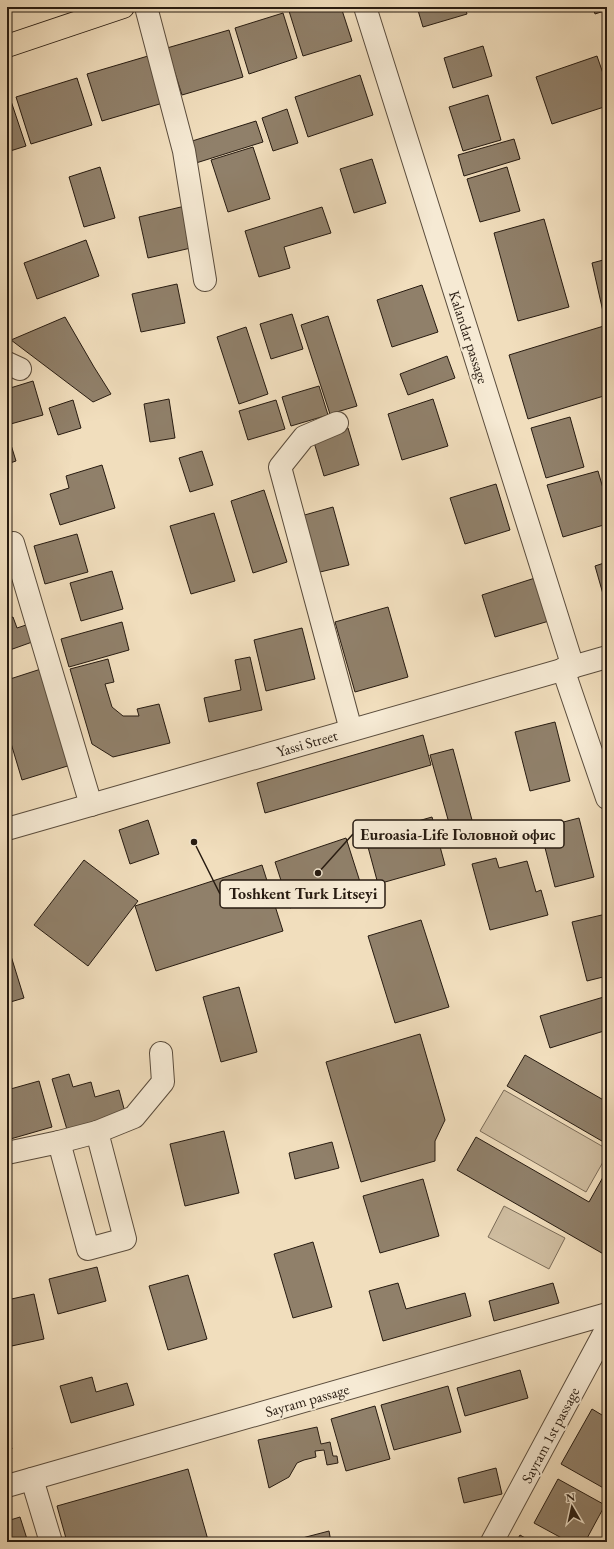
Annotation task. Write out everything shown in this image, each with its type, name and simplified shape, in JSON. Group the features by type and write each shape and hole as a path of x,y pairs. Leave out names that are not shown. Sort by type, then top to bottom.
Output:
{"main road":[{"path":"7,46 123,7"}],"street":[{"path":"146,7 184,151 205,280"},
{"name":"Kalandar passage","path":"365,7 607,798"},
{"path":"337,423 304,437 280,467 351,730"},
{"path":"13,543 91,805"},
{"name":"Yassi Street","path":"7,829 607,657"},
{"path":"7,1153 98,1132 134,1117 163,1082 161,1053"},
{"path":"59,1142 88,1249 125,1239 98,1132"},
{"name":"Sayram passage","path":"7,1486 607,1314"},
{"name":"Sayram 1st passage","path":"492,1542 607,1328"},
{"path":"32,1478 51,1542"}],"shaded area":[{"path":"504,1090 607,1149 607,1155 586,1192 480,1131"},
{"path":"504,1206 565,1238 549,1269 488,1237"}],"building":[{"path":"300,7 341,7 352,41 303,56 289,11"},
{"path":"417,7 465,7 467,14 423,27"},
{"path":"593,7 607,7 607,10 595,14"},
{"path":"283,13 297,58 249,74 235,28"},
{"path":"229,30 243,77 182,95 167,48"},
{"path":"483,46 492,76 453,88 444,58"},
{"path":"148,56 163,103 102,121 87,74"},
{"path":"597,56 607,85 607,106 552,124 536,77"},
{"path":"360,75 373,115 308,137 295,97"},
{"path":"77,78 92,125 31,144 16,97"},
{"path":"488,95 501,140 463,151 449,107"},
{"path":"11,101 26,146 7,152 7,102"},
{"path":"287,109 298,143 273,151 262,118"},
{"path":"256,121 263,142 196,163 189,142"},
{"path":"514,139 520,159 464,176 458,155"},
{"path":"253,147 270,199 228,212 211,160"},
{"path":"372,159 386,203 354,213 340,169"},
{"path":"100,167 115,218 84,227 69,177"},
{"path":"507,167 520,211 480,222 467,179"},
{"path":"185,206 195,247 148,258 139,217"},
{"path":"322,207 331,233 284,247 290,268 259,277 245,231"},
{"path":"544,219 569,307 518,321 494,233"},
{"path":"86,240 99,276 37,299 24,263"},
{"path":"607,259 607,315 604,316 592,263"},
{"path":"177,284 185,323 141,332 132,294"},
{"path":"422,285 438,332 392,347 377,300"},
{"path":"292,314 303,349 271,359 260,324"},
{"path":"328,316 357,406 330,414 301,325"},
{"path":"65,317 111,394 93,402 11,340"},
{"path":"607,325 607,395 528,419 509,355"},
{"path":"246,327 268,394 239,404 217,337"},
{"path":"447,356 455,378 408,395 400,374"},
{"path":"33,381 43,415 7,425 7,389"},
{"path":"319,386 328,415 291,426 282,397"},
{"path":"169,399 175,438 150,442 144,404"},
{"path":"433,399 448,446 402,460 388,414"},
{"path":"73,400 81,428 58,435 49,408"},
{"path":"276,400 285,429 248,440 239,411"},
{"path":"570,417 584,467 546,478 531,428"},
{"path":"348,428 359,465 324,476 313,439"},
{"path":"7,432 16,461 7,464"},
{"path":"202,451 213,485 190,492 179,458"},
{"path":"102,465 115,508 60,525 50,494 69,488 66,476"},
{"path":"598,471 607,502 607,524 563,537 547,485"},
{"path":"496,484 510,530 465,544 450,498"},
{"path":"264,490 287,562 253,573 231,501"},
{"path":"333,507 349,565 316,573 301,516"},
{"path":"214,513 235,581 191,594 170,526"},
{"path":"77,534 88,572 45,584 34,546"},
{"path":"607,562 607,608 595,566"},
{"path":"112,571 123,609 81,621 70,583"},
{"path":"535,578 549,621 495,637 482,595"},
{"path":"388,607 408,677 355,692 335,622"},
{"path":"13,617 17,628 29,624 35,641 7,651 7,619"},
{"path":"122,622 129,650 69,667 61,639"},
{"path":"302,628 315,679 266,691 254,640"},
{"path":"250,657 262,710 209,722 204,698 241,690 235,660"},
{"path":"108,659 114,682 105,684 112,707 123,716 139,716 137,709 159,704 170,743 113,757 92,744 70,669"},
{"path":"44,668 74,764 22,780 7,730 7,680"},
{"path":"555,722 570,781 530,791 515,732"},
{"path":"423,735 431,765 265,813 257,783"},
{"path":"453,749 476,835 454,841 430,755"},
{"path":"432,817 445,865 378,884 365,836"},
{"path":"579,818 594,877 555,887 540,828"},
{"path":"148,820 159,854 130,864 119,830"},
{"path":"346,838 361,885 290,908 275,862"},
{"path":"496,858 499,868 527,861 536,892 541,890 548,915 490,930 472,864"},
{"path":"84,860 138,901 88,966 34,925"},
{"path":"262,865 283,931 156,971 135,906"},
{"path":"606,914 607,976 587,981 572,922"},
{"path":"421,920 449,1007 395,1023 368,936"},
{"path":"7,943 24,998 7,1003"},
{"path":"239,987 257,1052 221,1062 203,997"},
{"path":"607,996 607,1030 550,1048 540,1016"},
{"path":"420,1034 445,1120 435,1141 435,1161 361,1182 326,1062"},
{"path":"525,1055 607,1102 607,1144 507,1086"},
{"path":"69,1074 73,1087 91,1082 95,1097 119,1090 126,1116 68,1133 52,1079"},
{"path":"39,1081 52,1127 7,1140 7,1090"},
{"path":"224,1131 239,1193 185,1206 170,1144"},
{"path":"476,1137 589,1202 607,1170 607,1256 457,1170"},
{"path":"332,1142 339,1168 295,1179 289,1153"},
{"path":"423,1179 439,1236 380,1253 363,1196"},
{"path":"313,1242 332,1307 293,1318 274,1254"},
{"path":"97,1267 106,1301 58,1314 49,1279"},
{"path":"188,1275 207,1339 168,1350 149,1286"},
{"path":"398,1283 406,1309 465,1293 471,1316 383,1341 369,1291"},
{"path":"553,1283 559,1303 494,1321 489,1301"},
{"path":"34,1294 44,1339 7,1347 7,1300"},
{"path":"520,1370 528,1398 465,1416 457,1388"},
{"path":"92,1377 96,1392 127,1383 134,1405 71,1423 60,1386"},
{"path":"448,1386 461,1432 394,1450 381,1405"},
{"path":"375,1406 390,1459 346,1471 331,1419"},
{"path":"592,1409 607,1418 607,1490 561,1464"},
{"path":"317,1427 321,1444 330,1442 333,1456 337,1456 338,1463 327,1465 324,1450 315,1451 316,1457 297,1463 289,1477 269,1488 258,1440"},
{"path":"7,1432 12,1449 7,1451"},
{"path":"496,1468 502,1494 464,1503 458,1478"},
{"path":"188,1469 208,1540 200,1542 67,1542 57,1506"},
{"path":"558,1479 605,1505 585,1542 569,1542 534,1523"},
{"path":"20,1517 27,1539 18,1542 7,1542 7,1521"},
{"path":"329,1531 331,1542 287,1542"},
{"path":"520,1535 532,1542 516,1542"}],"place":[{"name":"Toshkent Turk Litseyi","path":"194,842"},
{"name":"Euroasia-Life Головной офис","path":"318,873"}]}
